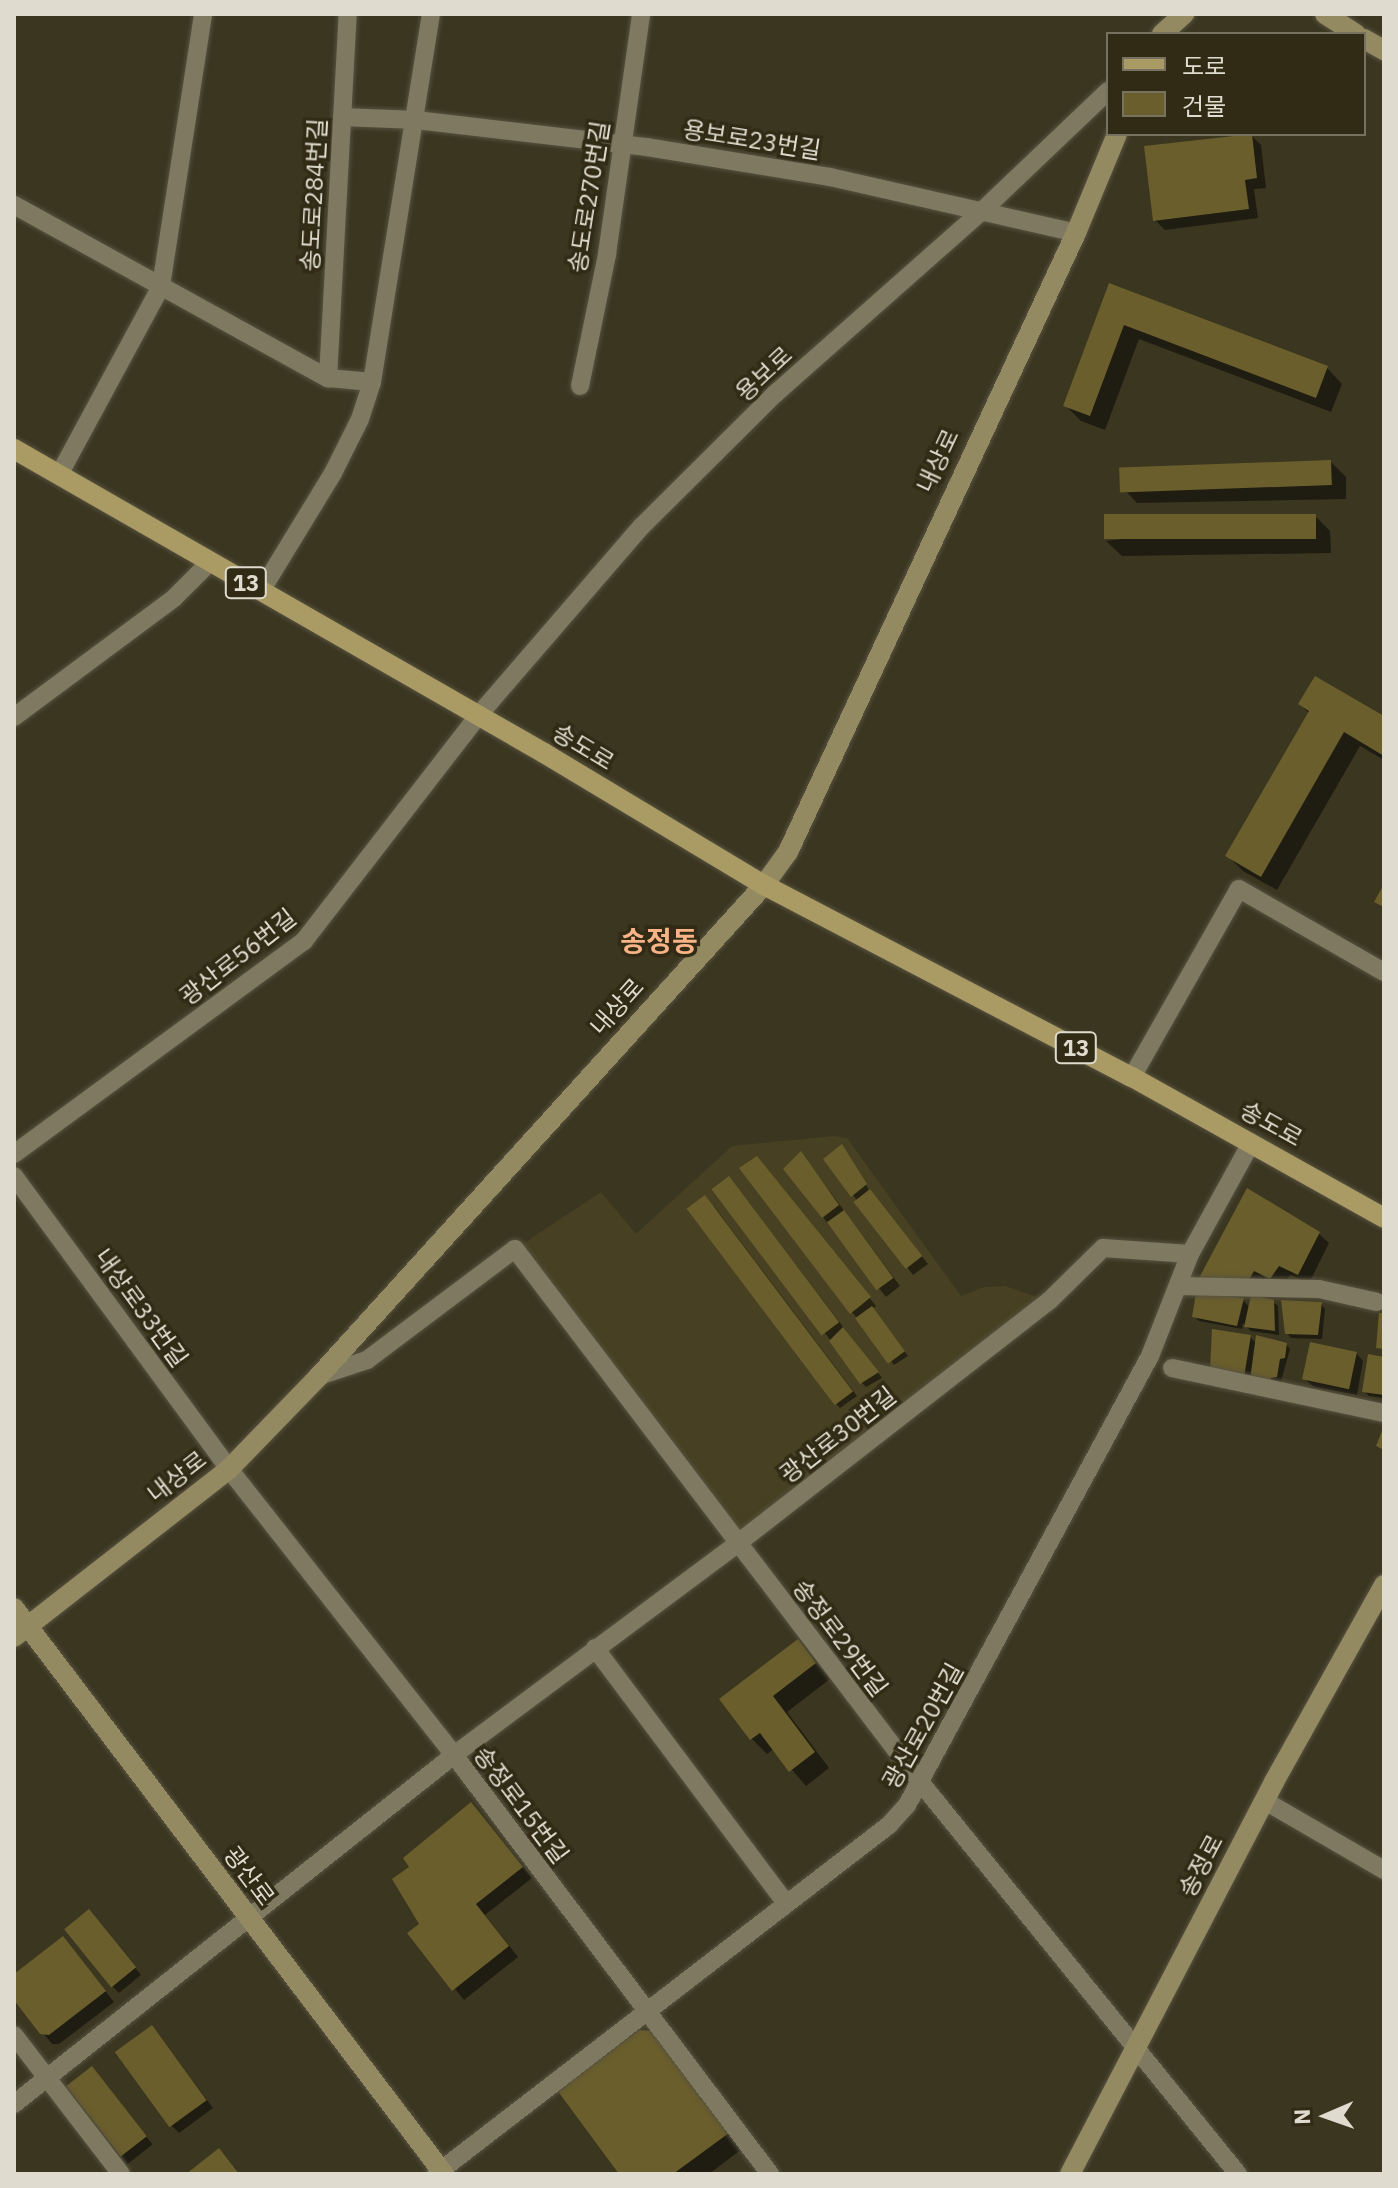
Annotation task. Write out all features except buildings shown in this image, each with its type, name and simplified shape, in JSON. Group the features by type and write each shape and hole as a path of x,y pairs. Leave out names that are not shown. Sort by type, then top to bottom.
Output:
{"main road":[{"path":"1162,32 1184,14"},
{"path":"1325,14 1353,32"},
{"path":"1366,40 1384,50"},
{"name":"내상로","path":"21,1632 229,1469 319,1376 764,885 788,852 1076,233 1116,136"},
{"name":"송도로","path":"14,449 764,885 1132,1077 1384,1218"},
{"name":"송정로","path":"1070,2174 1265,1801 1384,1585"},
{"name":"광산로","path":"14,1608 21,1632 247,1917 440,2173"}],"street":[{"path":"59,475 161,286 203,14"},
{"name":"송도로284번길","path":"328,378 348,14"},
{"path":"261,591 333,473 360,419 372,382 431,14"},
{"name":"송도로270번길","path":"580,386 607,254 641,14"},
{"name":"용보로","path":"477,717 642,526 776,393 983,210 1106,93"},
{"name":"용보로23번길","path":"342,117 416,120 621,143 830,177 1076,233"},
{"path":"14,205 328,378 372,382"},
{"path":"14,717 174,598 209,563"},
{"name":"광산로56번길","path":"14,1154 304,941 477,717"},
{"path":"1132,1077 1239,889 1384,972"},
{"name":"광산로20번길","path":"440,2173 645,2011 889,1825 907,1805 1150,1356 1190,1254 1251,1143"},
{"name":"내상로33번길","path":"14,1176 229,1469"},
{"name":"광산로30번길","path":"14,2104 454,1755 738,1543 1049,1301 1103,1248 1190,1254"},
{"name":"송정로29번길","path":"319,1376 367,1360 515,1249 921,1783 1238,2174"},
{"path":"1178,1286 1319,1289 1377,1302"},
{"path":"1172,1368 1384,1413"},
{"name":"송정로15번길","path":"229,1469 454,1755 770,2174"},
{"path":"595,1648 739,1845 786,1903"},
{"path":"1265,1801 1384,1870"},
{"path":"14,2035 121,2174"}],"shaded area":[{"path":"834,1136 847,1138 961,1296 984,1287 1005,1286 1049,1301 738,1543 515,1249 601,1192 636,1234 732,1146"}],"district":[{"name":"송정동","path":"659,941"}]}
